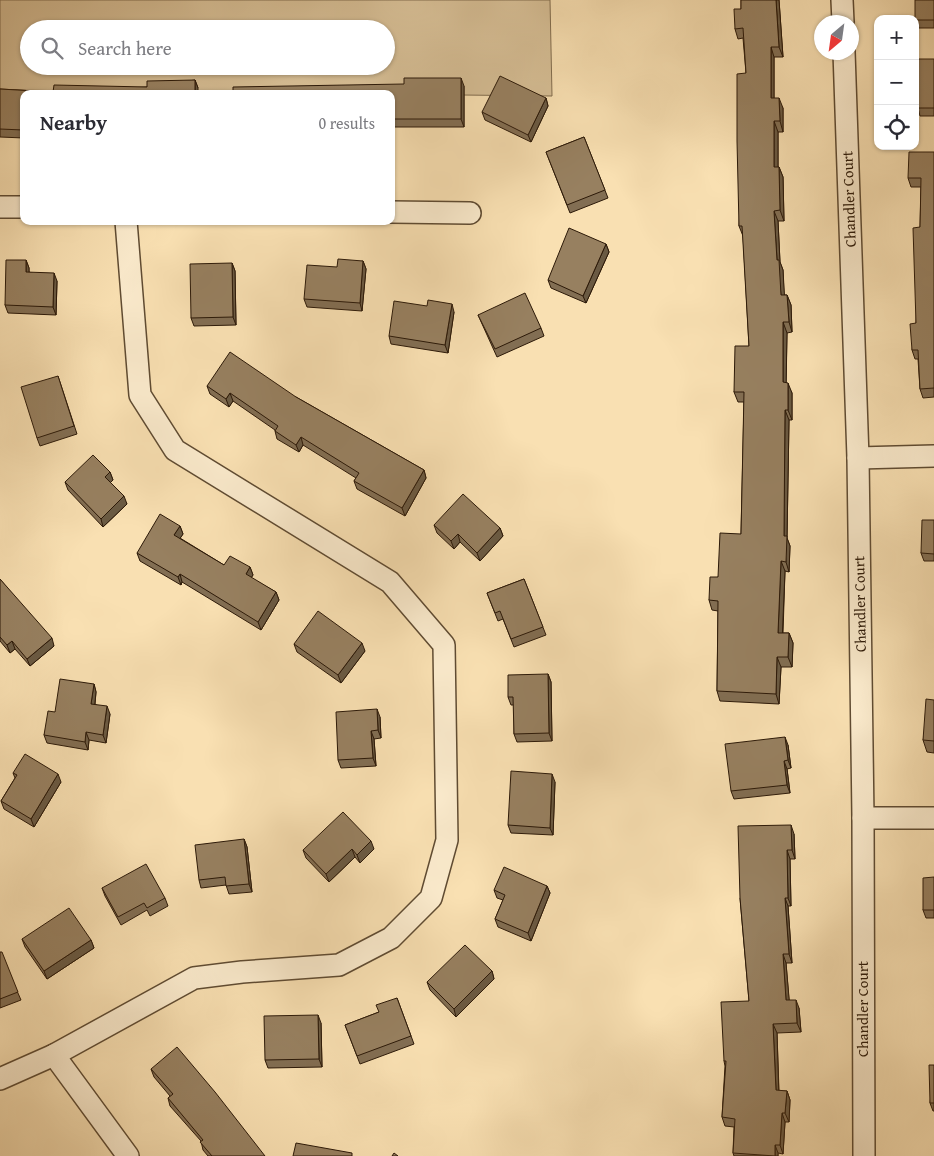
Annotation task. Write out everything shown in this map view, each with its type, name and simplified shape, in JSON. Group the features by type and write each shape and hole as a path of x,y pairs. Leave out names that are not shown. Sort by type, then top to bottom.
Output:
{"street":[{"path":"842,0 843,15"},
{"name":"Chandler Court","path":"844,60 858,458 863,818 864,1156"},
{"path":"0,207 20,207"},
{"path":"395,212 470,213"},
{"path":"0,1078 54,1055 194,978 242,972 339,965 391,938 432,898 447,840 444,645 390,582 175,450 140,394 126,225"},
{"path":"858,458 934,456"},
{"path":"863,818 934,818"},
{"path":"54,1055 128,1156"}],"shaded area":[{"path":"0,0 550,0 552,96 395,94 395,90 0,90"}],"building":[{"path":"741,0 776,0 779,47 771,47 771,98 779,98 780,121 774,121 774,167 779,167 780,210 774,211 781,295 787,295 789,322 783,322 783,382 788,383 788,410 785,410 784,536 787,536 786,562 781,561 778,633 789,633 788,657 777,657 776,694 717,691 718,601 709,600 710,577 718,577 720,533 741,534 744,392 734,392 735,346 749,346 742,226 739,226 737,141 737,74 746,73 743,28 735,29 734,9 741,9"},
{"path":"915,0 934,0 934,20 919,20 919,15 915,15"},
{"path":"919,59 934,59 934,108 919,108"},
{"path":"500,76 546,98 528,135 482,112"},
{"path":"404,78 461,78 461,119 395,119 395,90 233,90 233,87 404,84"},
{"path":"195,80 195,90 53,90 54,85 147,87 147,81"},
{"path":"0,89 20,90 20,130 0,129"},
{"path":"584,137 605,190 567,205 546,152"},
{"path":"909,152 934,152 934,388 920,389 918,350 912,350 910,324 916,323 913,228 920,227 921,178 908,178"},
{"path":"569,228 606,244 583,296 548,280"},
{"path":"338,259 363,261 360,303 304,299 307,265 337,267"},
{"path":"6,260 26,260 26,272 54,273 53,307 5,305"},
{"path":"232,263 233,317 191,318 190,264"},
{"path":"525,293 541,328 495,349 478,315"},
{"path":"428,300 452,304 445,345 389,336 394,301 427,306"},
{"path":"230,352 296,397 424,470 402,508 354,481 359,473 301,437 296,445 275,431 278,426 230,393 226,399 207,386"},
{"path":"58,376 74,426 37,438 21,387"},
{"path":"93,455 110,472 105,477 124,496 101,519 65,482"},
{"path":"463,494 500,528 477,553 458,534 451,541 434,525"},
{"path":"160,514 180,526 174,535 224,565 230,556 250,567 246,574 276,592 258,622 180,574 178,577 137,553"},
{"path":"922,520 934,520 934,554 921,553"},
{"path":"0,579 52,638 27,659 12,641 7,645 0,637"},
{"path":"524,579 543,627 511,639 500,611 495,613 487,593"},
{"path":"318,611 362,643 338,675 294,644"},
{"path":"548,674 549,733 514,734 513,697 508,697 508,675"},
{"path":"60,679 94,684 91,704 107,706 103,735 86,732 85,742 44,735 48,711 55,712"},
{"path":"926,699 934,700 934,741 923,740"},
{"path":"377,709 378,730 371,731 373,758 338,760 336,712"},
{"path":"785,737 788,760 784,761 787,785 731,791 725,744"},
{"path":"25,754 58,774 31,819 1,801 17,775 13,773"},
{"path":"511,771 552,774 550,828 508,825"},
{"path":"343,812 371,841 357,855 352,849 326,874 303,850"},
{"path":"791,825 792,850 787,850 788,898 785,898 789,954 783,954 786,1000 796,1000 797,1023 773,1024 776,1090 787,1091 785,1113 782,1113 780,1145 775,1145 775,1156 733,1153 735,1119 722,1117 726,1061 724,1061 721,1002 749,1001 740,898 738,826"},
{"path":"244,839 249,884 226,886 225,877 199,880 195,845"},
{"path":"146,864 165,898 147,908 144,903 118,917 102,888"},
{"path":"504,867 547,886 528,933 495,919 505,895 494,890"},
{"path":"934,877 934,910 923,910 923,878"},
{"path":"69,908 91,940 44,971 22,939"},
{"path":"465,945 492,971 454,1009 427,982"},
{"path":"0,952 2,952 18,992 0,999"},
{"path":"397,998 411,1036 357,1056 345,1025 379,1012 376,1005"},
{"path":"318,1015 319,1059 265,1060 264,1016"},
{"path":"177,1047 265,1156 212,1156 200,1142 203,1140 168,1098 173,1094 151,1069"},
{"path":"929,1065 934,1065 934,1103 930,1103"},
{"path":"296,1143 352,1153 352,1156 293,1156"}]}
